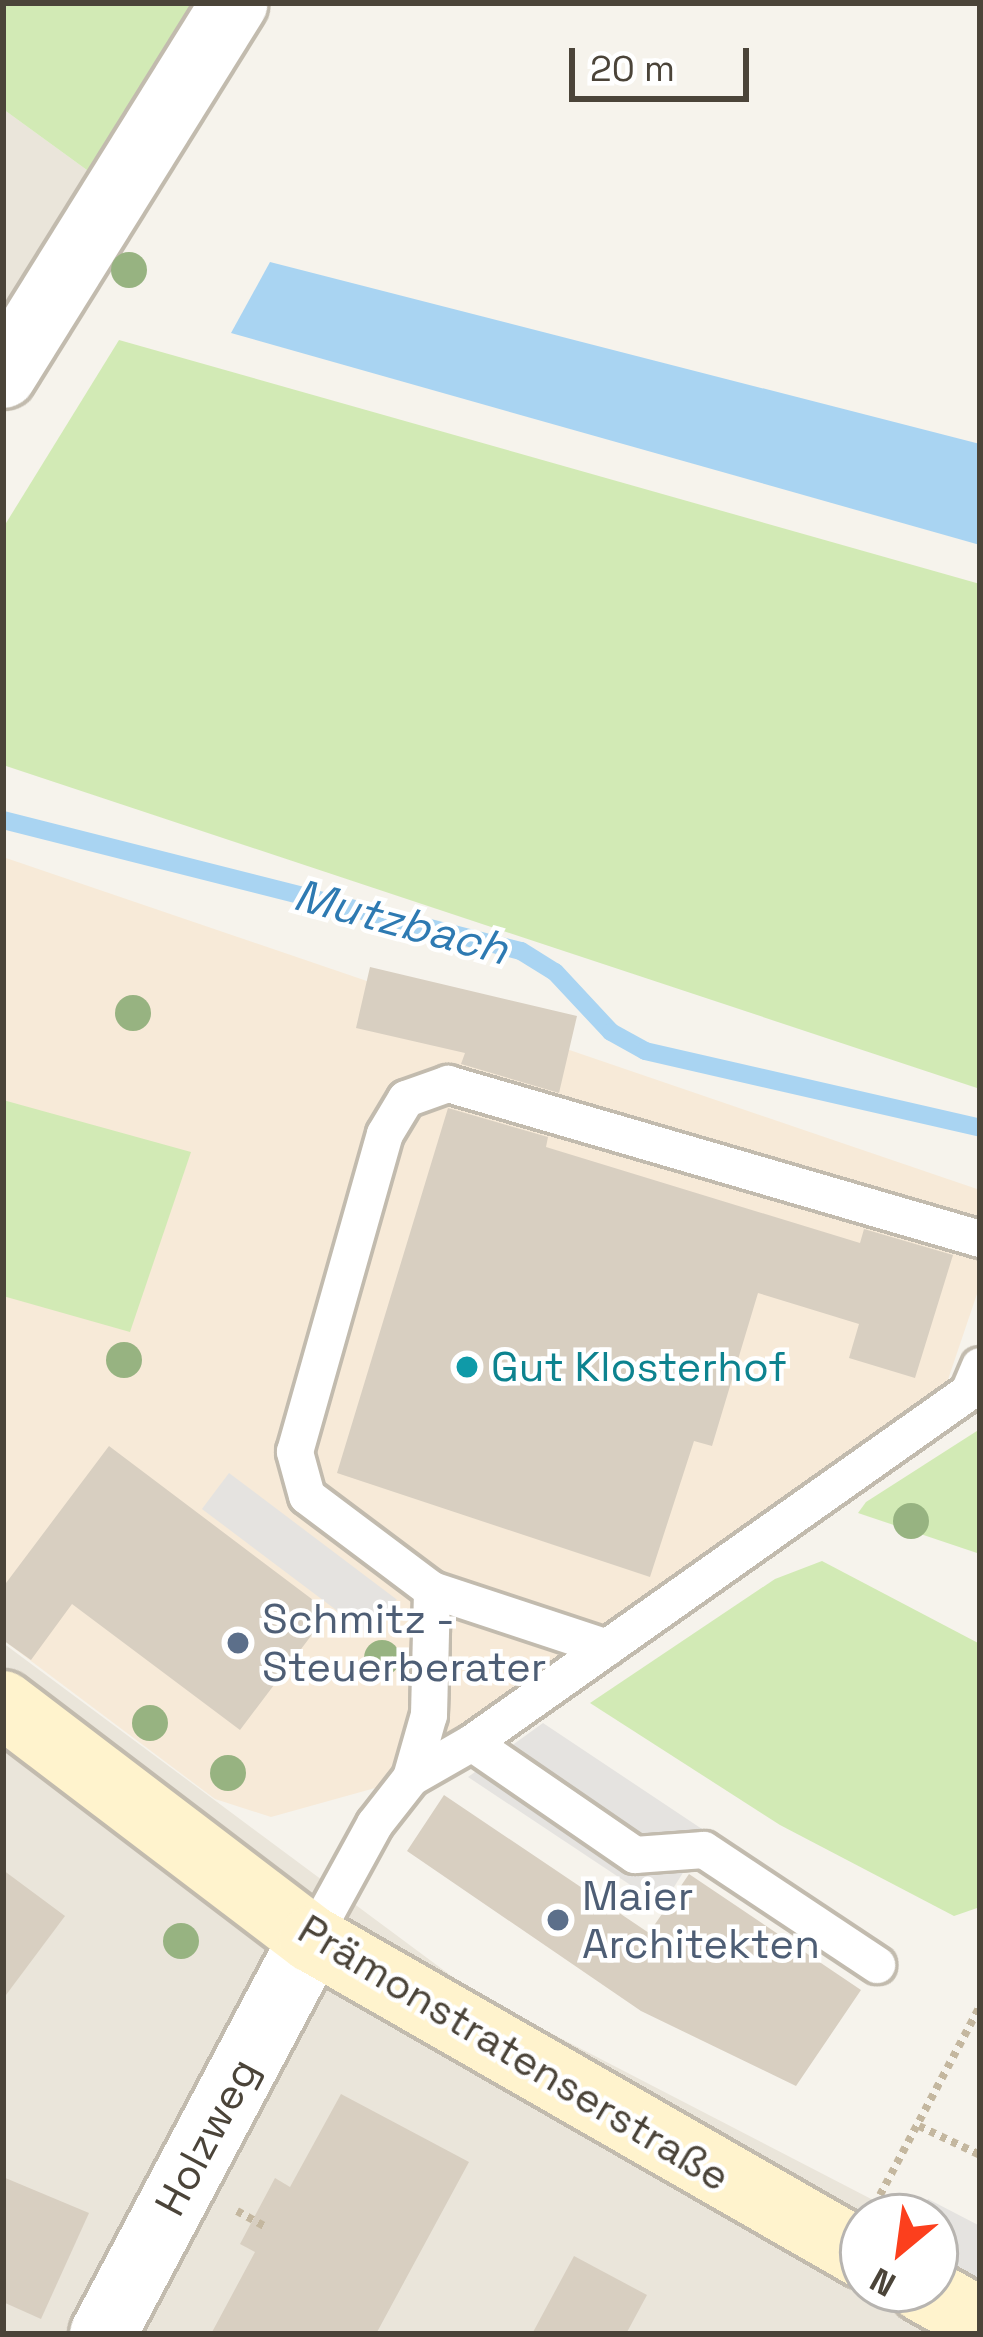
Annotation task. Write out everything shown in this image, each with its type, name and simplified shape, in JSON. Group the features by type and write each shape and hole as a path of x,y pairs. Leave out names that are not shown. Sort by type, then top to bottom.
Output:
{"main road":[{"name":"Prämonstratenserstraße","path":"3,1705 312,1939 839,2211"}],"street":[{"path":"3,375 235,3"},
{"name":"Holzweg","path":"103,2334 312,1939"}],"lane":[{"path":"607,1648 432,1590 307,1496 295,1452 385,1134 406,1099 448,1084 980,1239"},
{"path":"312,1939 375,1824 411,1778 472,1743 969,1392 980,1366"},
{"path":"411,1778 429,1714 432,1590"},
{"path":"472,1743 635,1855 704,1850 877,1965"}],"path":[{"path":"886,2193 980,2006"},
{"path":"919,2126 980,2155"}],"shaded area":[{"path":"3,109 91,173 3,324"},
{"name":"Gut Klosterhof","path":"3,857 980,1190 980,1285 936,1415 411,1778 271,1817 215,1799 3,1640"},
{"path":"229,1473 397,1599 370,1635 202,1509"},
{"path":"3,1643 477,1995 860,2193 839,2193 839,2313 959,2313 959,2244 980,2255 980,2334 3,2334"},
{"path":"543,1723 708,1833 662,1906 468,1777"},
{"path":"959,2215 980,2226 980,2282 959,2271"}],"green space":[{"path":"3,3 198,3 91,173 3,109"},
{"path":"119,340 980,584 980,1089 3,765 3,528"},
{"path":"3,1100 191,1152 130,1332 3,1296"},
{"path":"980,1429 980,1554 858,1513 866,1502"},
{"path":"822,1561 980,1644 980,1907 954,1916 780,1825 590,1703 775,1579"}],"water":[{"path":"270,262 980,444 980,545 231,333"}],"building":[{"path":"370,967 577,1016 559,1093 461,1064 465,1053 356,1028"},
{"path":"448,1108 548,1137 546,1147 860,1243 864,1229 953,1255 915,1378 849,1358 859,1324 758,1293 712,1446 694,1441 650,1577 337,1473"},
{"path":"109,1446 329,1612 240,1730 72,1604 31,1660 3,1640 3,1587"},
{"path":"444,1795 649,1933 689,1874 861,1990 796,2086 641,2011 407,1851"},
{"path":"3,1870 65,1916 3,1999"},
{"path":"341,2094 469,2162 376,2334 211,2334 255,2252 240,2244 275,2178 290,2187"},
{"path":"3,2177 89,2213 41,2319 3,2302"},
{"path":"574,2256 647,2295 626,2334 532,2334"}],"waterway":[{"name":"Mutzbach","path":"3,820 521,951 555,972 611,1032 645,1051 980,1128"}],"place":[{"name":"Gut Klosterhof","path":"467,1367"},
{"name":"Schmitz - Steuerberater","path":"238,1643"},
{"name":"Maier Architekten","path":"558,1920"}]}
